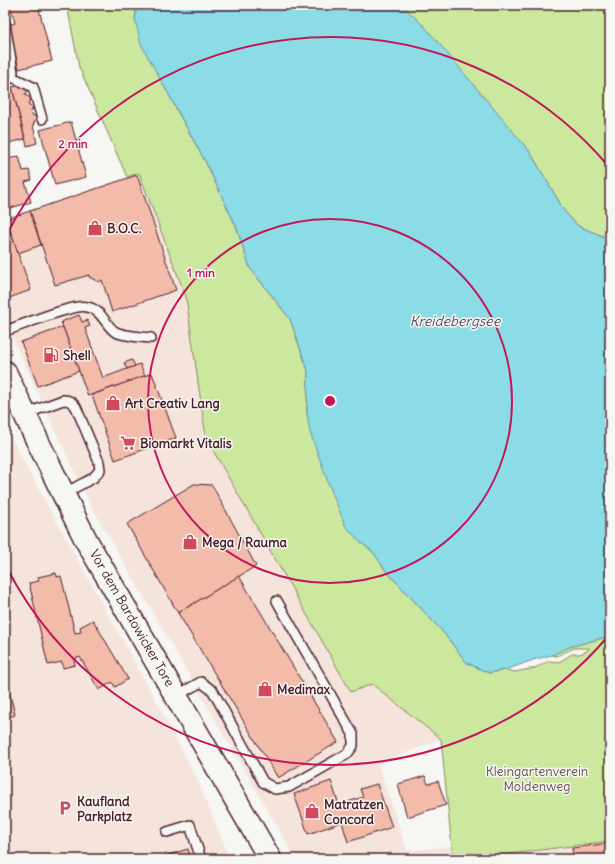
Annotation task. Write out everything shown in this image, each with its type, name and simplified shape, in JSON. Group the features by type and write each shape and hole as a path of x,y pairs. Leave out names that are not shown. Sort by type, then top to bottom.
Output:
{"main road":[{"name":"Vor dem Bardowicker Tore","path":"5,372 86,540 270,859"}],"lane":[{"path":"5,24 13,72 6,77"},
{"path":"6,77 33,87 42,118"},
{"path":"5,332 66,310 87,306 98,312 114,331 150,338"},
{"path":"24,414 63,400 73,402 76,407 99,462 100,470 93,478 63,494"},
{"path":"176,696 201,682 213,691 263,782 275,789 289,787 347,754 353,746 352,734 277,601"},
{"path":"167,832 190,825 201,859"}],"shaded area":[{"path":"139,173 186,297 206,438 351,692 372,684 441,739 378,764 407,851 451,846 453,859 296,859 91,506 5,323 5,220"},
{"path":"5,423 16,448 160,708 197,779 230,859 5,859"},
{"path":"610,841 610,859 471,859"}],"green space":[{"name":"Kleingartenverein Moldenweg","path":"67,5 137,5 135,19 174,105 205,161 236,226 250,268 290,319 308,371 307,413 359,541 373,552 386,571 442,631 467,663 489,673 505,670 515,672 535,668 549,661 559,662 572,654 579,654 587,651 589,648 574,648 557,656 552,655 569,647 610,636 610,841 471,859 453,859 441,739 372,684 351,692 206,438 186,297 139,173 127,177 79,67"},
{"path":"402,5 610,5 610,239 578,226 565,212 530,152"}],"water":[{"name":"Kreidebergsee","path":"137,5 402,5 426,28 530,152 565,212 578,226 610,239 610,636 569,647 552,655 505,670 489,673 467,663 442,631 386,571 373,552 359,541 345,525 310,432 307,413 308,371 290,319 250,268 236,226 205,161 141,44 135,19"}],"building":[{"path":"10,5 38,5 52,61 19,69 8,25 15,23"},
{"path":"5,82 12,87 25,139 5,144"},
{"path":"22,85 29,88 25,95 31,98 28,105 33,108 30,114 37,117 33,125 37,143 27,146 12,87"},
{"path":"71,122 86,177 55,185 40,130"},
{"path":"19,156 23,171 29,170 32,180 25,182 31,202 7,209 5,203 5,193 7,193 5,188 5,160"},
{"name":"B.O.C.","path":"137,175 176,290 112,312 102,280 99,282 89,277 89,275 55,285 30,211"},
{"path":"30,211 41,245 18,253 6,219"},
{"path":"9,228 31,290 9,298 5,289 5,229"},
{"path":"79,315 82,322 87,320 90,326 85,328 103,378 140,364 145,376 88,396 61,322"},
{"path":"63,327 79,371 38,386 21,342"},
{"path":"132,360 135,366 127,369 124,363"},
{"path":"152,373 176,438 115,460 92,395"},
{"name":"Mega / Rauma","path":"194,484 212,485 256,566 178,613 127,524"},
{"path":"56,573 57,577 61,576 75,633 81,632 80,627 93,620 128,679 115,687 112,682 99,690 80,657 74,659 75,665 63,668 62,662 48,665 29,583 39,581 38,577"},
{"name":"Medimax","path":"239,576 338,742 278,778 178,613"},
{"path":"5,673 15,715 5,718"},
{"path":"425,776 428,784 438,781 446,805 407,817 398,784"},
{"path":"331,781 339,805 363,797 360,789 377,784 392,827 348,842 342,822 308,834 294,794"},
{"path":"610,843 610,859 574,859 572,848"},
{"path":"188,849 191,859 155,859"}],"place":[{"name":"B.O.C.","path":"95,228"},
{"name":"Shell","path":"51,355"},
{"name":"Art Creativ Lang","path":"113,403"},
{"name":"Biomarkt Vitalis","path":"128,443"},
{"name":"Mega / Rauma","path":"190,542"},
{"name":"Medimax","path":"265,689"},
{"name":"Kaufland Parkplatz","path":"65,808"},
{"name":"Matratzen Concord","path":"312,811"}]}
